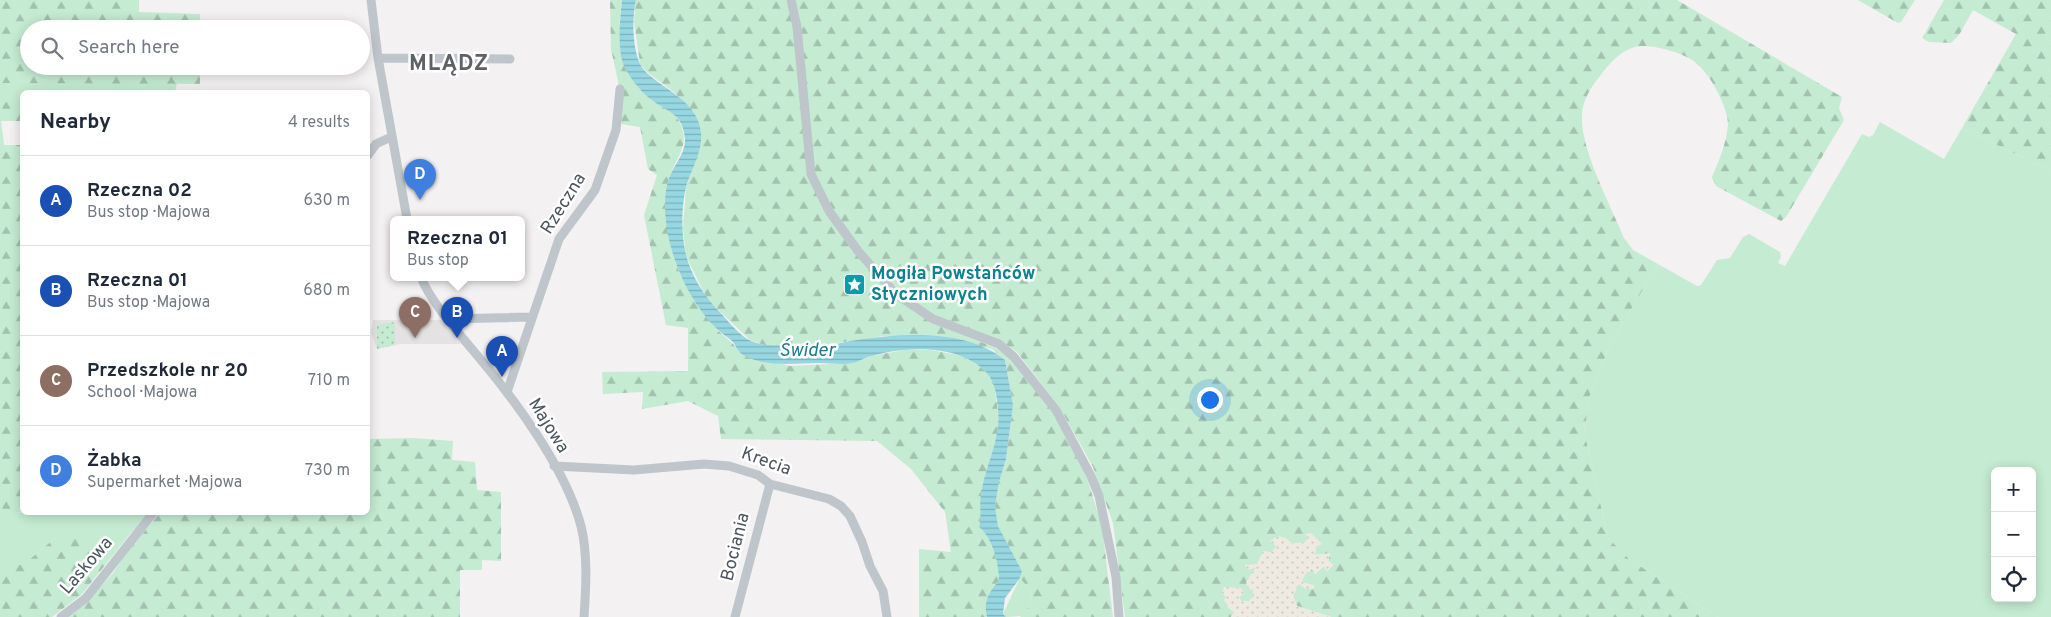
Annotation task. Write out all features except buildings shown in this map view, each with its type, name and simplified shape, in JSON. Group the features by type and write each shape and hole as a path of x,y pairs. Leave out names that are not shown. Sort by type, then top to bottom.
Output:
{"street":[{"path":"371,0 378,58 406,216"},
{"path":"791,0 797,27 811,174 829,211 858,252 896,294 933,319 999,344 1014,356 1056,410 1091,476 1099,496 1116,577 1119,617"},
{"path":"378,58 510,59"},
{"name":"Rzeczna","path":"507,392 559,239 596,190 616,130 620,89"},
{"path":"370,152 376,144 391,136"},
{"name":"Majowa","path":"424,281 449,319 507,392 554,466 572,500 581,527 585,562 584,617"},
{"path":"449,319 532,317"},
{"name":"Krecia","path":"554,466 641,470 704,464 729,466 758,475 770,484 829,499 846,511 862,542 870,566 883,591 887,617"},
{"name":"Bociania","path":"735,617 770,484"},
{"name":"Laskowa","path":"61,617 86,598 152,515"}],"shaded area":[{"path":"373,320 441,320 461,344 400,344 377,349 371,333"}],"green space":[{"path":"0,0 139,0 139,12 200,14 200,20 20,20 20,75 200,75 200,84 0,83"},
{"path":"610,0 622,0 621,31 651,100 667,109 677,118 683,132 683,147 670,175 666,195 667,226 674,258 699,306 715,327 741,354 790,366 852,363 872,356 904,350 930,350 959,355 972,361 987,372 994,384 998,412 998,431 981,495 982,517 979,527 988,538 994,552 999,581 988,597 987,617 919,617 919,549 951,552 945,512 911,469 877,441 721,439 718,416 688,401 642,409 643,392 603,394 602,372 688,371 688,328 666,325 644,215 657,175 648,169 640,127 621,124 618,81 611,49"},
{"path":"636,0 788,0 794,28 808,175 894,296 931,323 996,348 1011,359 1054,413 1087,478 1102,527 1113,617 1020,617 1032,602 1030,590 1020,578 1022,571 998,526 995,506 999,482 1006,459 1013,405 1005,360 992,349 947,338 883,336 811,347 793,345 770,347 750,340 707,299 686,256 683,229 686,188 700,146 701,133 692,111 675,93 647,72 640,64 634,21"},
{"path":"795,0 1677,0 1842,97 1839,108 1844,120 1786,217 1781,221 1716,186 1712,177 1726,139 1727,119 1722,101 1713,83 1691,59 1676,52 1649,46 1630,49 1607,67 1588,93 1584,103 1582,127 1585,142 1604,193 1624,238 1633,250 1658,264 1610,345 1588,400 1585,435 1608,538 1629,559 1718,617 1331,617 1297,606 1293,596 1299,583 1314,585 1304,583 1302,579 1307,571 1312,569 1315,574 1324,566 1327,571 1333,565 1328,561 1330,554 1315,555 1316,547 1308,539 1305,542 1292,544 1286,538 1272,552 1265,553 1252,575 1254,597 1249,601 1241,601 1239,597 1241,588 1235,588 1227,597 1228,607 1234,612 1231,617 1125,617 1113,523 1093,467 1060,408 1017,352 1001,341 934,316 900,291 861,249 832,209 815,173"},
{"path":"1858,0 1915,0 1901,22 1898,23"},
{"path":"1944,0 2051,0 2051,171 1962,128 2016,34 1973,10 1959,35 1951,43 1929,42 1922,38"},
{"path":"0,83 177,83 175,90 20,90 20,102 0,102"},
{"path":"0,102 20,102 20,121 1,121 4,145 20,145 20,512 0,512"},
{"path":"1880,122 1944,159 1962,128 2051,171 2051,617 1718,617 1629,559 1608,538 1585,435 1588,400 1610,345 1658,264 1697,286 1701,285 1717,260 1730,258 1743,237 1749,234 1780,252 1781,257 1778,263 1785,266 1862,134 1869,137 1873,135"},
{"path":"395,322 395,345 377,349 377,325"},
{"path":"413,438 453,441 452,460 475,462 477,490 501,492 501,561 482,560 482,570 460,570 460,617 66,617 92,596 113,573 126,553 158,515 370,515 370,439"},
{"path":"0,512 20,512 20,515 147,515 130,534 60,534 23,565 0,565"},
{"path":"60,534 130,534 82,594 52,617 0,617 0,565 23,565"},
{"path":"1020,578 1030,590 1032,602 1021,616 1006,617 1003,614"}],"sand":[{"path":"1311,533 1322,544 1316,547 1315,555 1330,553 1328,561 1334,564 1326,571 1325,566 1314,574 1312,569 1310,572 1307,572 1302,580 1304,583 1314,585 1314,589 1306,589 1299,584 1293,596 1297,606 1331,617 1231,617 1234,612 1224,601 1226,597 1222,593 1224,587 1241,588 1245,593 1239,597 1241,601 1249,601 1254,596 1254,591 1248,588 1246,582 1255,568 1247,570 1245,565 1257,564 1263,551 1272,552 1276,546 1270,541 1278,536 1286,538 1292,544 1305,542 1308,539 1305,534"}],"water":[{"name":"Świder","path":"622,0 636,0 634,15 635,49 640,64 654,79 683,101 698,120 701,133 700,147 686,187 682,212 684,247 691,270 703,292 738,332 751,341 762,344 811,347 881,337 937,336 974,343 990,350 1005,360 1013,405 1006,459 999,482 995,506 998,526 1022,571 1020,578 1005,598 1003,614 1006,617 987,617 986,602 992,589 999,581 999,575 991,545 979,527 981,495 995,442 998,421 996,395 989,376 975,363 962,356 932,350 900,350 848,364 780,364 761,362 738,351 733,342 717,329 702,312 684,282 675,261 668,234 665,198 668,181 685,145 684,130 673,114 655,103 642,91 624,66 620,51"}],"place":[{"name":"Żabka","path":"420,200"},
{"name":"Mogiła Powstańców Styczniowych","path":"855,284"},
{"name":"Przedszkole nr 20","path":"415,338"},
{"name":"Rzeczna 01","path":"457,338"},
{"name":"Rzeczna 02","path":"502,377"}],"district":[{"name":"MLĄDZ","path":"449,64"}]}
